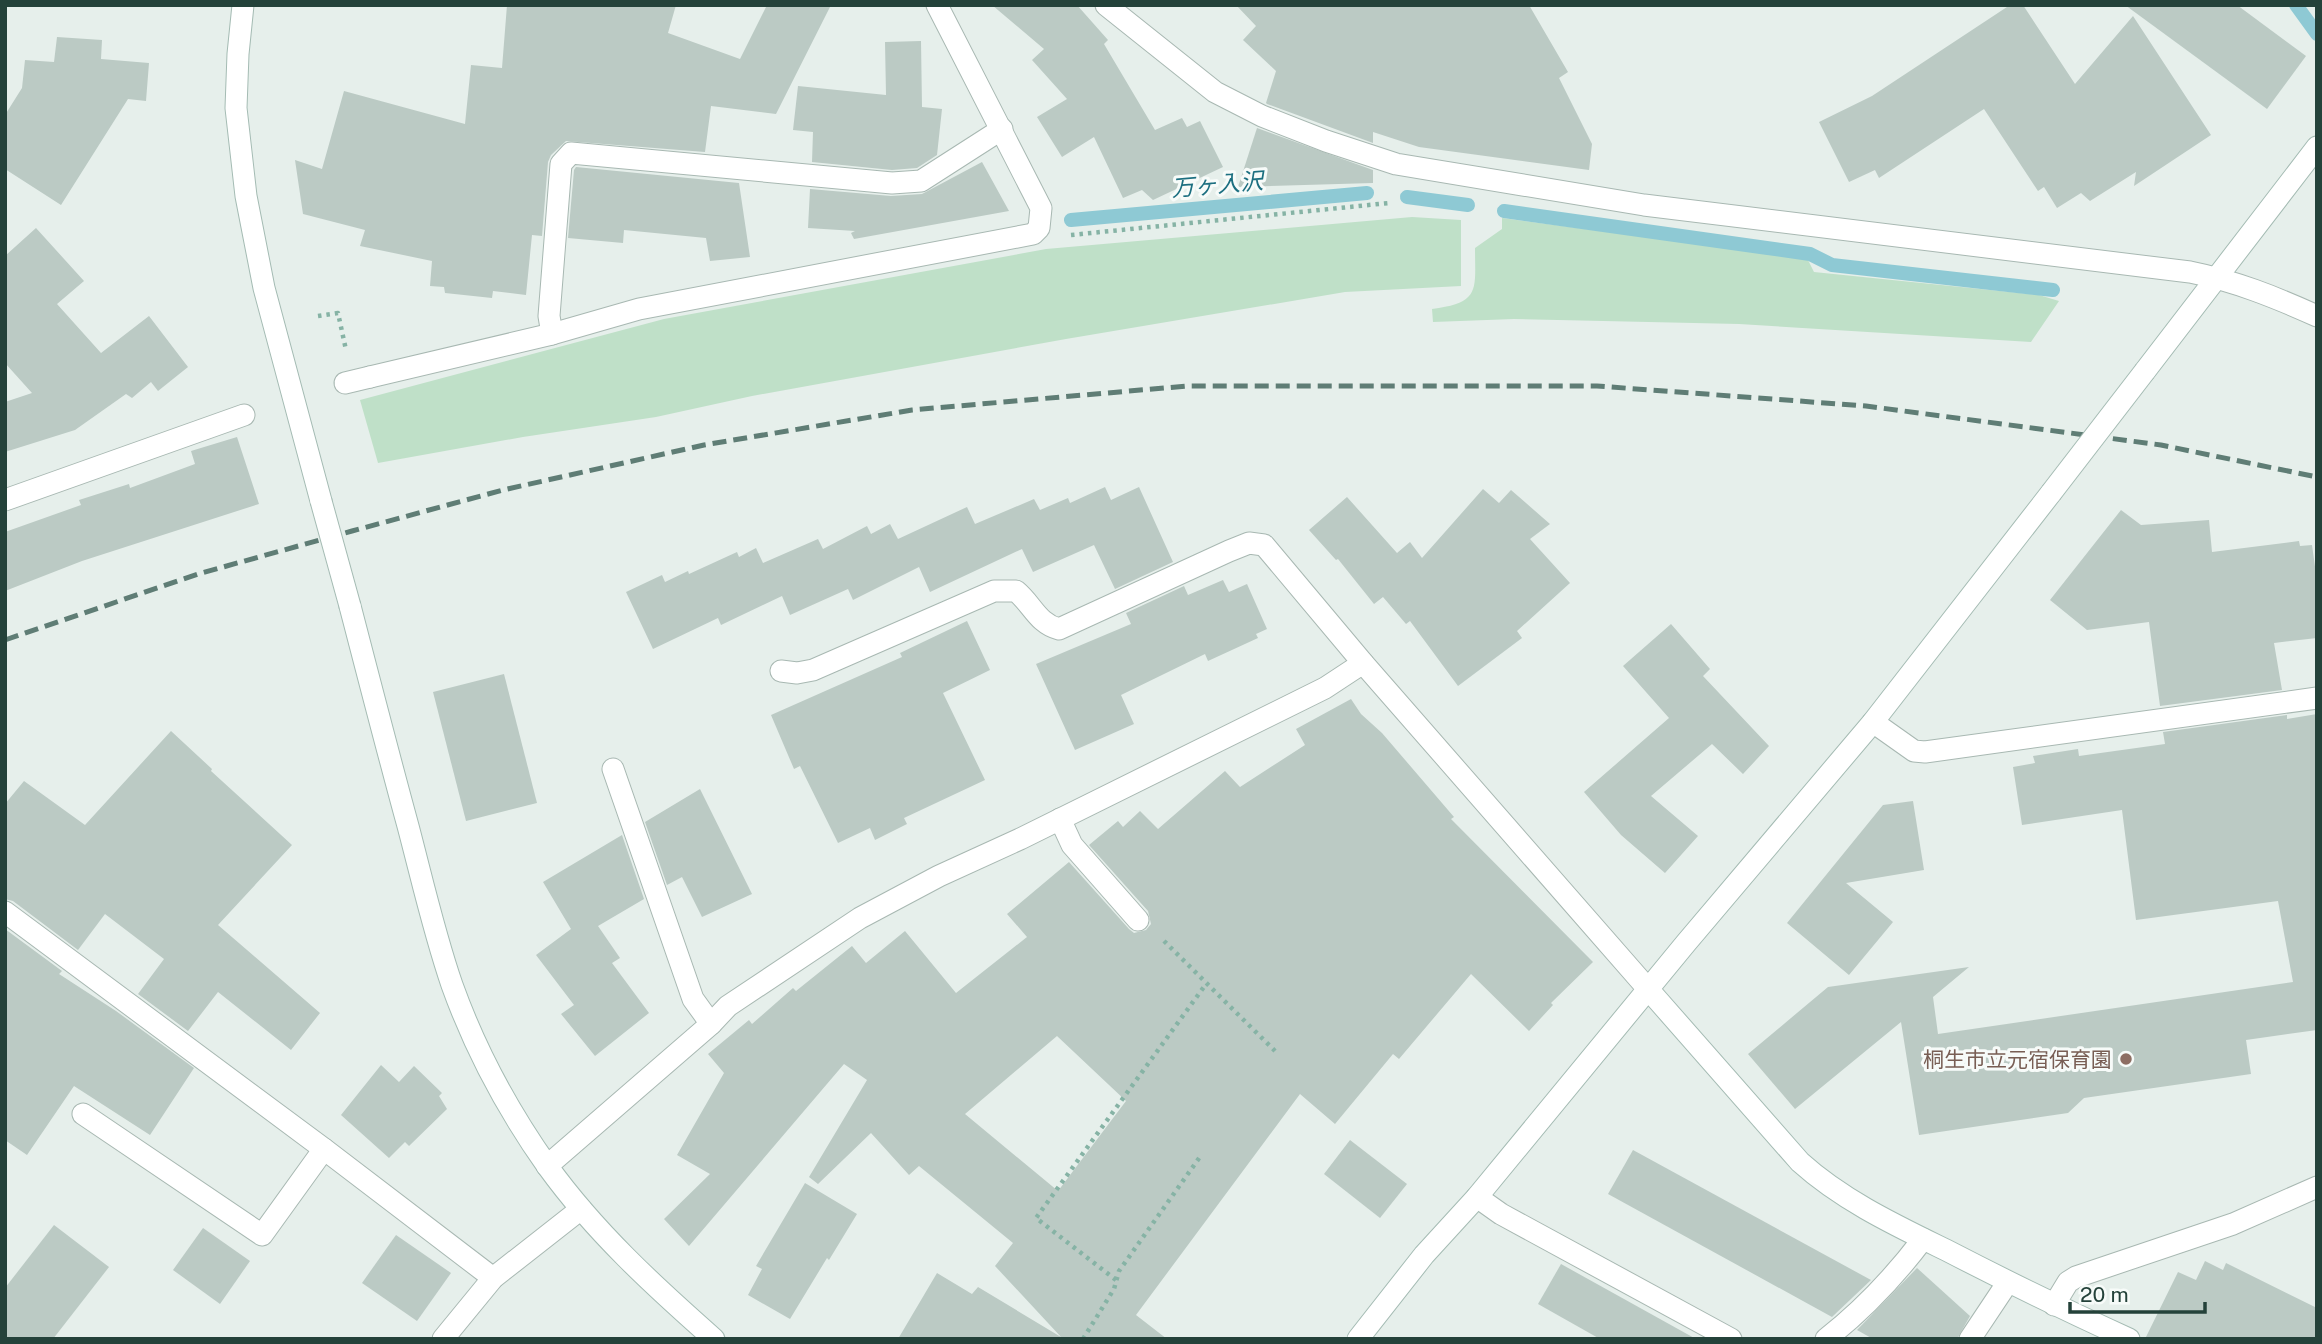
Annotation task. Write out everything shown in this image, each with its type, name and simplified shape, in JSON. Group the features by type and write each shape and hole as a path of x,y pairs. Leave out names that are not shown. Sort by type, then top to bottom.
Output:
{"street":[{"path":"243,5 236,108 246,196 264,288 452,985 475,1042 498,1086 547,1166 581,1209 630,1263 714,1339"},
{"path":"345,383 552,334 639,309 1033,234 1039,228 1041,208 937,5"},
{"path":"1106,5 1216,92 1262,116 1396,164 1644,205 2069,256 2217,278 2269,294 2317,316"},
{"path":"552,334 549,316 561,164 571,153 892,183 921,181 1002,129"},
{"path":"1358,1339 1424,1255 1477,1197 1648,989 1873,723 2317,147"},
{"path":"5,500 244,415"},
{"path":"781,671 797,673 813,670 994,591 1016,591 1024,597 1042,622 1059,629 1249,543 1264,545 1363,663 1810,1171 1842,1195 1923,1239 2054,1305 2129,1339"},
{"path":"547,1166 711,1024 728,1006 860,918 939,876 1325,688 1363,663"},
{"path":"1873,723 1914,751 1925,752 2317,698"},
{"path":"613,769 693,999 711,1024"},
{"path":"1060,819 1072,845 1138,920"},
{"path":"5,912 493,1278"},
{"path":"83,1114 262,1235 324,1149"},
{"path":"2054,1305 2068,1282 2076,1277 2233,1224 2317,1187"},
{"path":"1477,1197 1500,1213 1731,1339"},
{"path":"443,1339 493,1278 581,1209"},
{"path":"1826,1339 1872,1298 1923,1239"},
{"path":"1970,1339 2008,1282"}],"path":[{"path":"1039,228 1066,235 1389,203"},
{"path":"318,316 338,313 346,352"},
{"path":"1138,920 1146,923 1275,1051"},
{"path":"1116,1280 1036,1218 1206,984"},
{"path":"1083,1339 1114,1289 1119,1271 1202,1154"}],"green space":[{"path":"1412,217 1461,220 1461,286 1345,292 1066,339 752,396 656,417 378,463 360,400 664,319 1046,249"},
{"path":"1502,218 1807,258 1814,272 2039,295 2059,301 2031,342 1739,324 1514,319 1433,322 1432,309 1459,303 1472,292 1475,248 1502,229"}],"building":[{"path":"507,5 676,5 668,33 740,59 767,5 831,5 776,114 711,106 705,152 566,141 551,155 548,162 542,236 532,235 526,295 493,291 492,298 445,293 444,287 430,286 432,261 360,246 365,230 303,214 295,160 322,169 344,91 465,124 471,65 502,68"},
{"path":"992,5 1077,5 1108,40 1104,44 1155,130 1182,118 1187,127 1200,121 1223,167 1153,200 1142,190 1123,198 1094,137 1062,157 1037,117 1067,99 1032,60 1044,49"},
{"path":"1236,5 1529,5 1568,72 1559,78 1592,144 1589,170 1419,147 1373,132 1373,143 1267,104 1276,71 1243,40 1256,26"},
{"path":"2010,5 2023,5 2075,84 2133,16 2211,135 2134,186 2136,172 2090,201 2081,193 2057,208 2044,187 2038,191 1984,109 1879,178 1875,170 1849,182 1819,122 1872,96"},
{"path":"2125,5 2237,5 2306,56 2267,109"},
{"path":"57,37 102,40 101,59 149,63 146,101 128,99 61,205 5,169 5,115 22,88 25,60 54,62"},
{"path":"921,41 922,107 942,109 937,155 917,168 892,170 812,162 813,132 793,130 798,86 886,95 885,42"},
{"path":"1257,128 1373,170 1373,183 1238,187"},
{"path":"982,162 1009,211 854,239 851,233 855,231 808,228 810,189 891,196 922,194"},
{"path":"576,167 739,183 750,257 710,261 706,238 624,230 623,243 568,238"},
{"path":"36,228 84,281 57,304 101,353 149,316 188,367 158,391 151,382 132,398 126,394 75,430 5,452 5,402 32,393 5,363 5,256"},
{"path":"237,437 259,504 82,561 5,591 5,532 81,505 79,500 129,484 130,488 195,464 191,451"},
{"path":"1105,487 1111,500 1139,487 1173,562 1115,589 1094,545 1033,572 1022,549 930,592 919,567 853,600 848,589 790,615 782,596 721,625 718,618 653,649 626,592 662,575 665,582 688,571 689,574 737,552 739,557 756,548 763,563 818,539 823,549 867,526 871,534 890,524 898,539 967,507 975,524 1034,499 1040,510 1068,498 1070,503"},
{"path":"1483,489 1499,503 1511,490 1550,524 1530,539 1570,583 1517,631 1522,638 1458,686 1410,621 1406,624 1383,597 1374,604 1338,559 1336,560 1309,530 1347,497 1397,553 1410,542 1422,558"},
{"path":"2121,510 2141,525 2209,520 2212,552 2299,541 2300,546 2312,545 2317,581 2317,638 2274,643 2282,690 2160,706 2149,622 2087,630 2050,600"},
{"path":"1223,580 1229,592 1247,584 1267,629 1256,634 1258,638 1208,661 1205,654 1121,695 1134,724 1075,750 1036,664 1131,624 1126,613 1184,586 1188,595"},
{"path":"967,621 990,670 943,693 985,780 904,818 907,824 875,840 870,828 838,843 800,766 794,769 771,715 902,657 900,653"},
{"path":"1671,624 1710,669 1703,676 1769,746 1743,774 1712,744 1651,796 1698,836 1665,873 1621,835 1584,792 1669,718 1623,666"},
{"path":"504,674 537,803 466,821 433,692"},
{"path":"1351,699 1361,714 1382,733 1454,817 1451,819 1593,962 1551,1003 1553,1005 1529,1031 1471,974 1399,1059 1393,1054 1335,1124 1300,1094 1136,1315 1167,1339 898,1339 937,1273 972,1294 978,1287 1061,1337 995,1266 1013,1243 919,1166 909,1175 871,1133 818,1184 809,1177 867,1080 844,1064 689,1246 664,1219 710,1174 677,1155 724,1073 708,1054 749,1020 752,1024 793,988 796,991 852,946 866,963 905,931 956,993 1027,937 1007,914 1069,862 1129,929 1134,933 1146,930 1151,924 1148,911 1089,845 1118,821 1123,827 1140,811 1158,829 1225,771 1240,787 1305,745 1296,729","holes":["1057,1036 1126,1101 1058,1191 965,1114"]},
{"path":"2317,714 2317,1030 2246,1040 2251,1074 2084,1098 2068,1113 1919,1135 1901,1022 1795,1109 1748,1054 1828,987 1969,967 1933,997 1938,1034 2293,982 2278,901 2136,920 2122,810 2022,825 2013,767 2035,763 2033,756 2078,749 2079,756 2165,744 2163,732 2287,715 2287,719"},
{"path":"171,731 292,845 218,925 320,1013 291,1050 218,992 188,1031 138,994 164,959 105,914 78,950 13,901 5,899 5,804 24,781 85,825"},
{"path":"700,789 752,894 702,917 682,877 667,885 645,822"},
{"path":"1913,801 1924,870 1846,883 1893,922 1849,975 1787,923 1883,805"},
{"path":"622,835 644,899 598,926 620,958 612,963 649,1013 595,1056 561,1014 574,1005 536,955 571,929 543,882"},
{"path":"5,929 62,971 59,974 116,1011 194,1068 150,1135 74,1086 27,1155 5,1140"},
{"path":"381,1065 399,1082 414,1066 442,1093 439,1096 447,1109 409,1146 405,1142 389,1158 341,1115"},
{"path":"1350,1140 1407,1184 1380,1218 1324,1174"},
{"path":"1633,1150 1871,1280 1832,1317 1608,1194"},
{"path":"805,1183 857,1214 790,1319 748,1295 762,1269 756,1266"},
{"path":"54,1225 109,1267 53,1339 5,1339 5,1288"},
{"path":"203,1228 250,1261 220,1304 173,1270"},
{"path":"396,1235 451,1273 417,1321 362,1283"},
{"path":"2205,1261 2223,1270 2226,1263 2317,1308 2317,1339 2145,1339 2178,1272 2196,1280"},
{"path":"1561,1264 1696,1339 1600,1339 1538,1304"},
{"path":"1917,1268 1970,1316 1957,1339 1873,1339 1857,1330"}],"waterway":[{"path":"2296,5 2317,34"},
{"name":"万ヶ入沢","path":"1071,220 1367,193"},
{"name":"万ヶ入沢","path":"1407,197 1468,205"},
{"path":"1504,211 1810,254 1832,265 2053,290"}],"railway":[{"path":"5,640 198,574 352,531 503,490 704,445 912,410 1187,386 1597,386 1866,406 2161,445 2317,477"}],"place":[{"name":"桐生市立元宿保育園","path":"2126,1059"}]}
